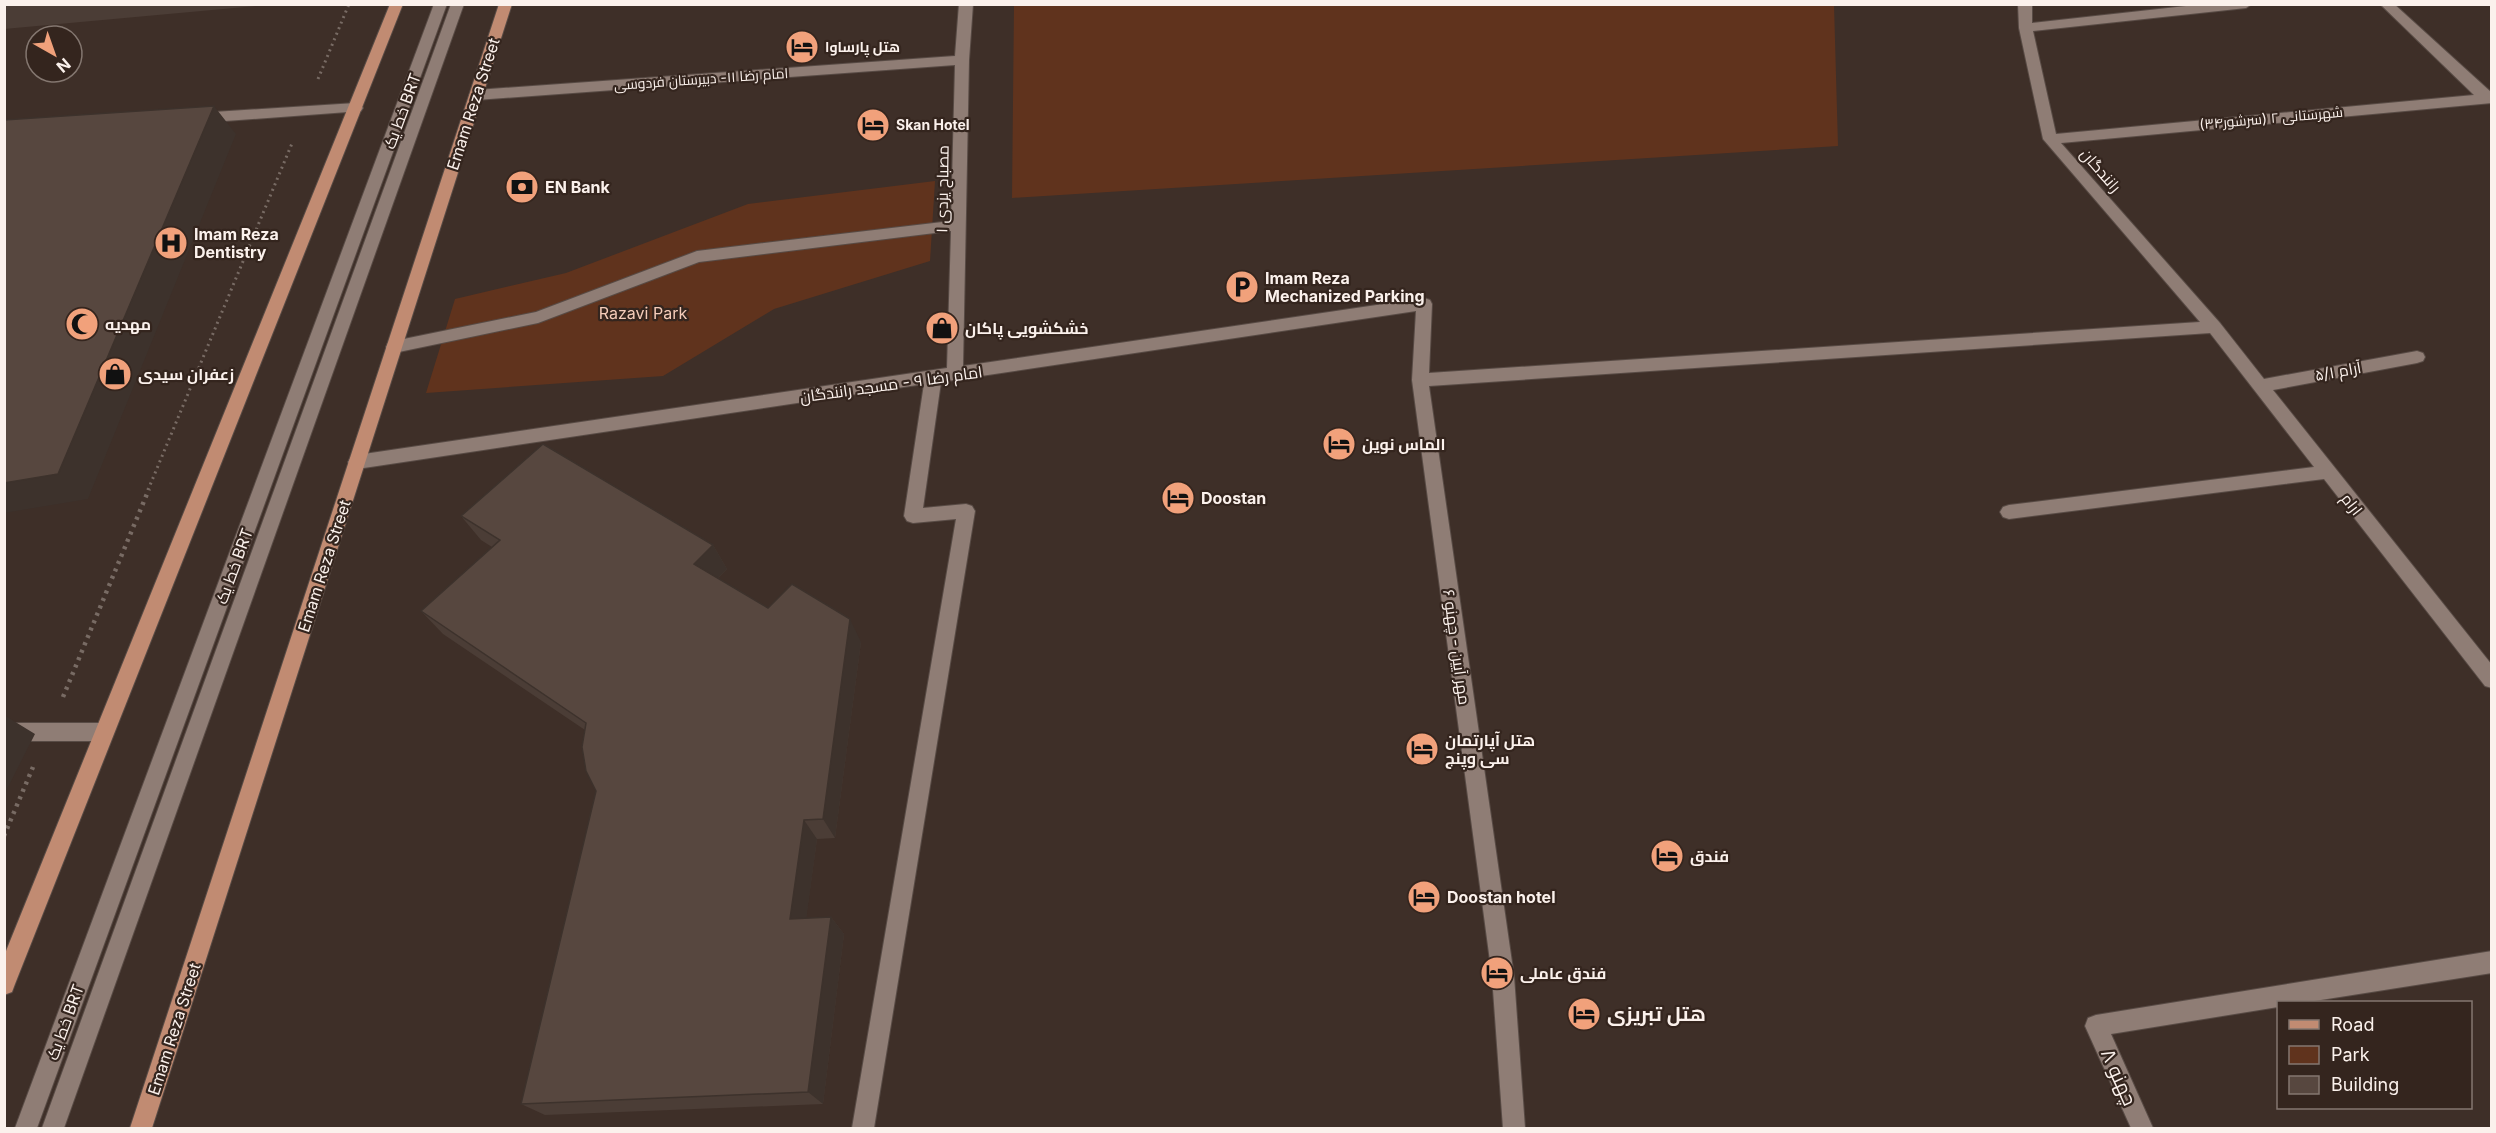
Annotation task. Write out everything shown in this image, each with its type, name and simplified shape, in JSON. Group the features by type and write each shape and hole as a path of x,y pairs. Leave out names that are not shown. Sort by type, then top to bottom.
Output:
{"main road":[{"path":"4,984 397,4"},
{"name":"Emam Reza Street","path":"141,1128 506,4"}],"street":[{"name":"خط یک BRT","path":"26,1128 441,4"},
{"name":"خط یک BRT","path":"53,1128 458,4"},
{"name":"مصباح یزدی ۱","path":"955,375 962,60 966,4"},
{"name":"رانندگان","path":"2025,4 2026,28 2050,139 2214,327"},
{"path":"2026,28 2246,4"},
{"path":"2386,4 2488,98"},
{"name":"امام رضا ۱۱- دبیرستان فردوسی","path":"476,96 962,60"},
{"name":"شهرستانی ۲ (سرشور۳۴)","path":"2050,139 2488,98"},
{"path":"179,119 356,108"},
{"path":"394,347 538,317 697,257 959,225"},
{"name":"امام رضا ۹ - مسجد رانندگان","path":"357,462 1424,304"},
{"name":"مهر آیین - چهنو ۶","path":"1424,304 1420,380 1503,976 1514,1128"},
{"path":"1420,380 2214,327"},
{"name":"ارام","path":"2214,327 2492,680"},
{"name":"آرام ۵/۱","path":"2259,386 2417,357"},
{"path":"863,1128 966,511 913,516 933,378"},
{"path":"2009,512 2327,472"},
{"path":"4,732 104,732"},
{"name":"چهنو ۸","path":"2142,1128 2096,1026 2492,962"}],"path":[{"path":"4,836 349,4"}],"green space":[{"path":"1014,5 1834,5 1838,146 1012,198"},
{"name":"Razavi Park","path":"935,181 930,261 774,309 663,376 426,393 455,299 566,273 748,204"}],"building":[{"name":"مهدیه","path":"214,106 58,474 4,483 4,120"},
{"path":"543,444 713,545 694,564 768,608 792,584 850,619 823,819 804,820 790,919 831,917 808,1092 521,1104 596,791 586,771 582,747 586,723 421,611 500,540 461,516"}],"place":[{"name":"هتل پارساوا","path":"802,47"},
{"name":"Skan Hotel","path":"873,125"},
{"name":"EN Bank","path":"522,187"},
{"name":"Imam Reza Dentistry","path":"171,243"},
{"name":"Imam Reza Mechanized Parking","path":"1242,287"},
{"name":"مهدیه","path":"82,324"},
{"name":"خشکشویی پاکان","path":"942,328"},
{"name":"زعفران سیدی","path":"115,374"},
{"name":"الماس نوين","path":"1339,444"},
{"name":"Doostan","path":"1178,498"},
{"name":"هتل آپارتمان سی وپنج","path":"1422,749"},
{"name":"فندق","path":"1667,856"},
{"name":"Doostan hotel","path":"1424,897"},
{"name":"فندق عاملى","path":"1497,973"},
{"name":"هتل تبریزی","path":"1584,1014"}]}
